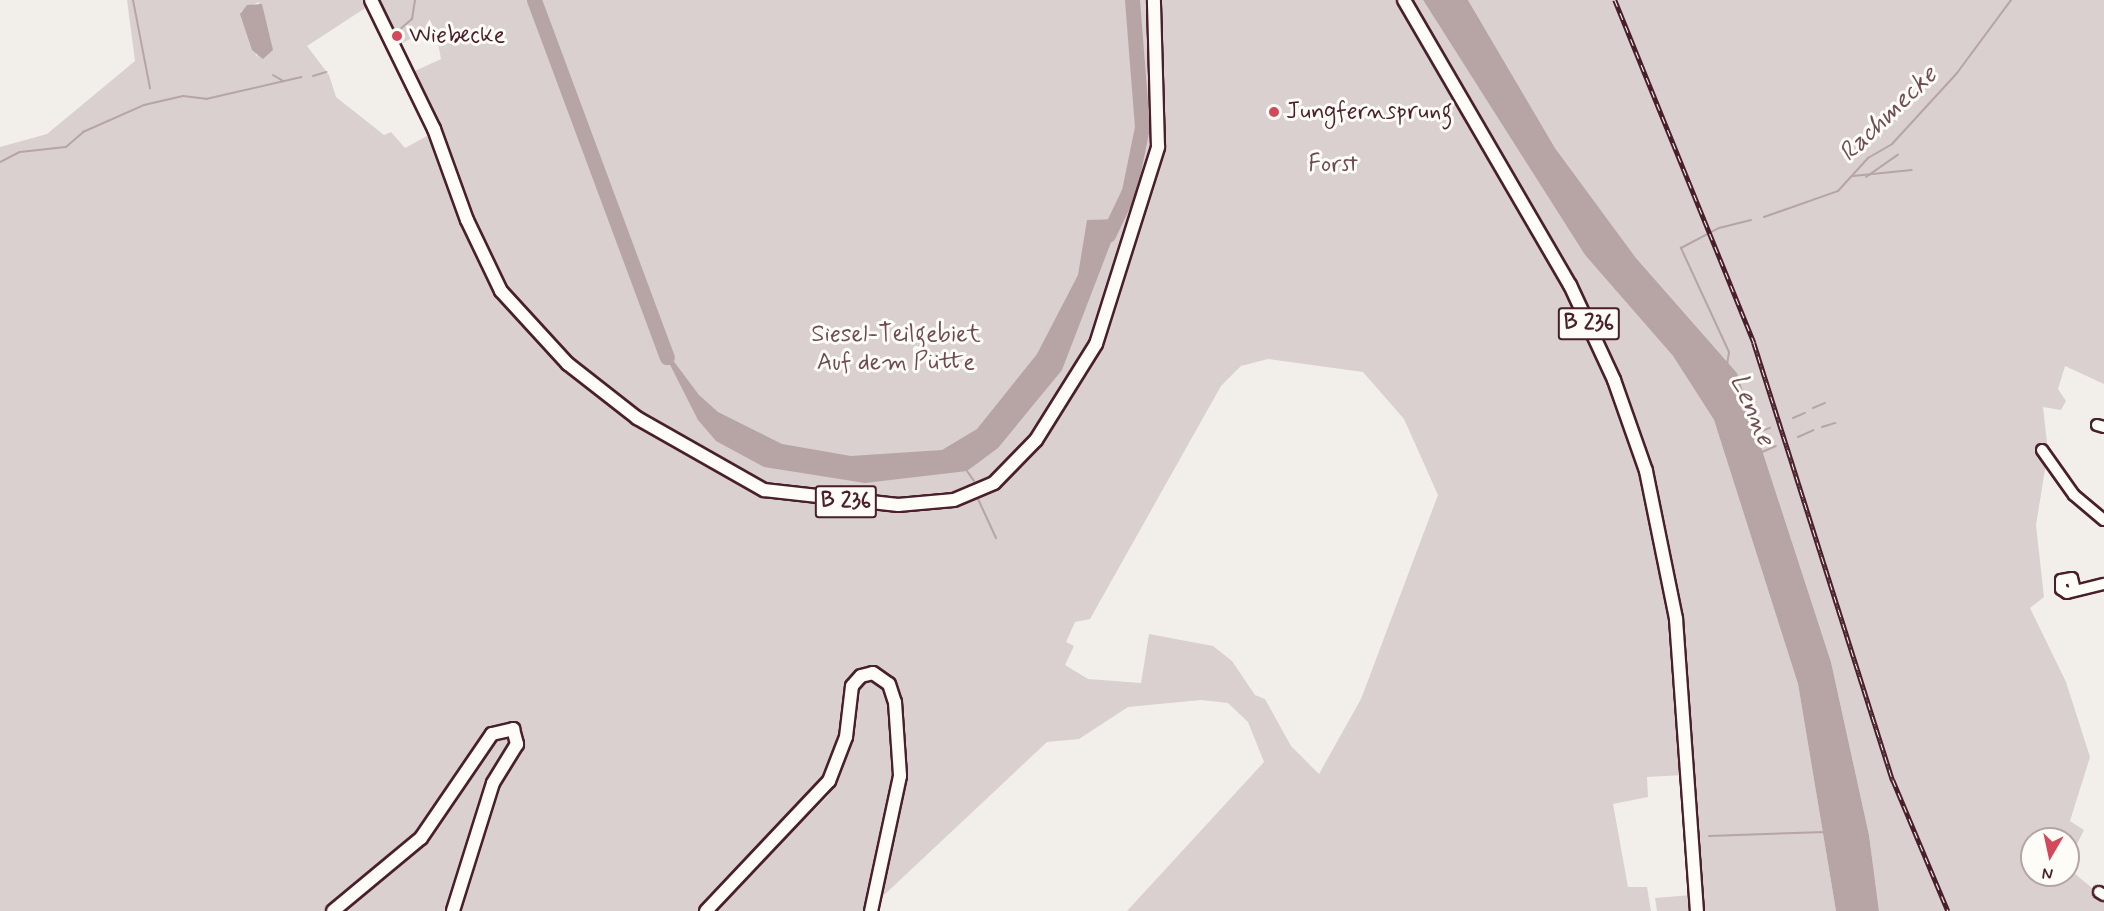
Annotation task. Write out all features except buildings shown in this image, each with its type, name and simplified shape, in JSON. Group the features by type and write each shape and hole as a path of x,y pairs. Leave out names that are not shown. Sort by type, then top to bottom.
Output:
{"main road":[{"name":"B 236","path":"371,0 434,129 467,220 501,291 568,364 637,418 764,490 898,505 954,500 994,483 1036,440 1096,344 1158,147 1154,0"},
{"name":"B 236","path":"1404,0 1570,285 1614,380 1646,471 1663,533 1676,619 1697,911"},
{"path":"706,911 829,781 846,737 852,686 861,675 873,673 890,684 895,702 900,776 871,911"},
{"path":"333,911 421,838 492,734 513,729 517,744 493,783 453,911"}],"street":[{"path":"2042,450 2074,495 2104,520"},
{"path":"2075,590 2104,584"}],"green space":[{"path":"127,0 368,0 370,5 307,46 329,75 336,97 384,135 391,132 405,148 427,136 496,292 581,382 636,421 504,289 483,249 415,71 441,59 435,27 400,44 379,0 1423,0 1585,255 1673,356 1714,420 1798,684 1836,911 1702,911 1676,580 1667,533 1650,469 1593,320 1521,188 1511,196 1587,329 1609,381 1641,472 1667,580 1683,775 1647,777 1648,797 1613,804 1628,887 1647,887 1651,911 1127,911 1264,762 1248,722 1228,703 1201,700 1128,707 1079,739 1047,742 883,896 878,911 905,776 905,746 900,700 883,670 872,668 855,674 846,686 843,730 826,778 701,911 458,911 477,816 447,911 0,911 0,147 47,134 135,61","holes":["259,2 257,57 241,11","1268,359 1363,372 1404,419 1438,495 1361,699 1319,774 1291,746 1265,699 1255,695 1232,661 1213,646 1149,634 1141,683 1088,679 1065,665 1074,646 1066,642 1075,622 1090,619 1221,386 1241,366"]},
{"path":"1468,0 2104,0 2104,384 2065,366 2058,389 2066,401 2061,410 2043,407 2048,451 2036,525 2044,597 2030,608 2066,682 2090,757 2070,821 2079,827 2020,827 2020,887 2080,887 2080,878 2104,898 2104,911 1879,911 1869,835 1831,662 1737,373 1636,258 1555,148"},
{"path":"867,680 886,690 895,778 864,911 713,911 828,796 848,753 855,694"},
{"path":"1692,895 1694,911 1657,911 1655,898"}],"shaded area":[{"path":"1423,0 1468,0 1555,148 1636,258 1737,373 1831,662 1869,835 1879,911 1836,911 1798,684 1714,420 1673,356 1585,255"},
{"path":"262,4 273,50 263,59 252,50 240,14 247,5"},
{"path":"1120,219 1062,370 998,448 967,471 865,483 764,467 716,441 698,420 657,339 699,395 718,412 782,444 851,456 942,450 977,429 1037,354 1078,275 1087,220"}],"waterway":[{"path":"133,0 150,88"},
{"name":"Wiebecke","path":"398,31 412,19 415,0"},
{"path":"534,0 667,357"},
{"path":"1108,235 1129,191 1142,127 1132,0"},
{"name":"Rachmecke","path":"1764,217 1838,191 1868,158 1892,144 1957,73 2011,0"},
{"name":"Wiebecke","path":"313,76 326,72"},
{"path":"273,75 283,81"},
{"name":"Wiebecke","path":"0,162 20,152 66,147 83,132 144,105 183,96 206,99 301,77"},
{"path":"1866,177 1898,155"},
{"path":"1853,176 1912,170"},
{"name":"Rachmecke","path":"1727,365 1729,352 1681,248 1719,228 1751,220"},
{"path":"1813,408 1825,403"},
{"path":"1793,418 1805,413"},
{"path":"1822,427 1835,423"},
{"name":"Lenne","path":"1756,433 1770,428"},
{"path":"1798,437 1814,430"},
{"name":"Lenne","path":"1762,452 1776,446"},
{"path":"967,471 974,481"},
{"path":"978,499 996,538"},
{"path":"1709,836 1826,832"}],"railway":[{"path":"1615,0 1754,343 1893,780 1948,911"}],"place":[{"name":"Wiebecke","path":"397,36"},
{"name":"Jungfernsprung","path":"1274,112"}],"park label":[{"name":"Forst","path":"1333,165"},
{"name":"Siesel-Teilgebiet Auf dem Pütte","path":"896,349"}]}
